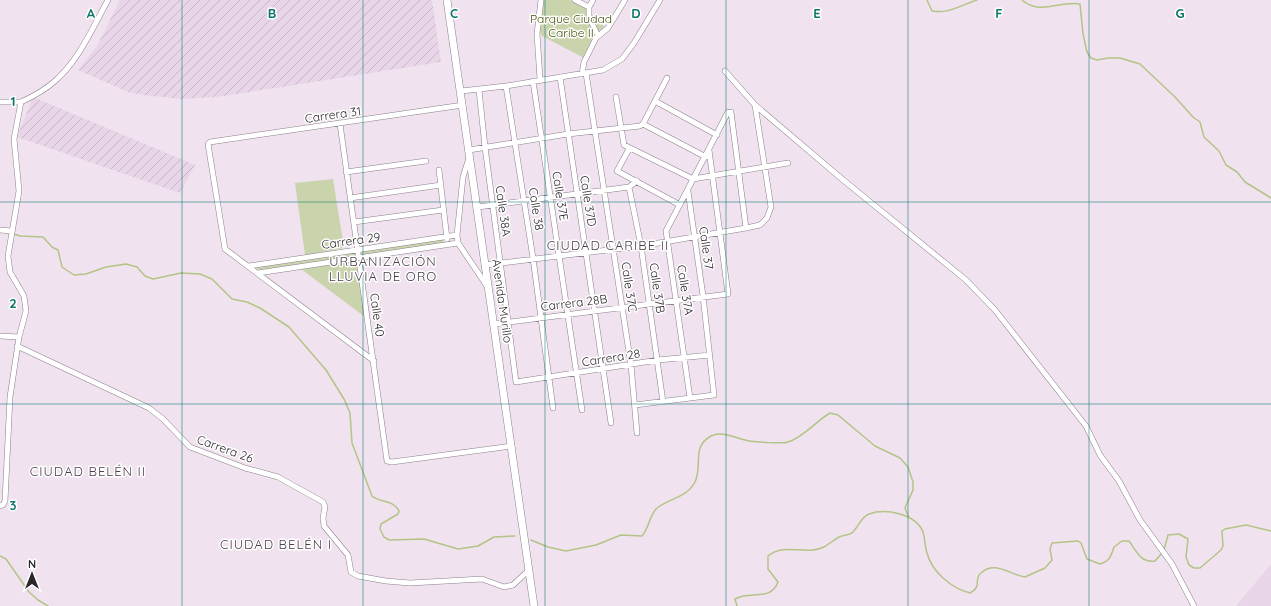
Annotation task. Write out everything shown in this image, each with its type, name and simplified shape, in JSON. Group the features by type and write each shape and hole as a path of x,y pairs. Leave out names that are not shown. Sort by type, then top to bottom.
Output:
{"main road":[{"name":"Avenida Murillo","path":"448,0 534,606"}],"street":[{"path":"0,102 21,102 55,81 80,49 108,0"},
{"path":"540,79 538,28 541,0"},
{"path":"575,0 589,7"},
{"path":"593,0 589,7 589,17 598,36"},
{"path":"584,73 584,62 598,36 608,28 625,0"},
{"path":"461,91 479,90 603,70 622,59 631,48 660,0"},
{"path":"725,71 755,105 837,175 966,280 995,310 1086,426 1100,455 1119,481 1140,520 1172,564 1194,606"},
{"name":"Calle 37C","path":"584,73 595,130 631,365 637,433"},
{"name":"Calle 37D","path":"560,77 611,423"},
{"path":"489,288 458,243 457,235 463,177 470,152 485,147 541,138 595,130 640,126 643,124 667,78"},
{"name":"Calle 37E","path":"533,81 582,410"},
{"name":"Calle 38","path":"506,86 533,258 553,408"},
{"name":"Calle 38A","path":"479,90 492,205 501,262 516,382"},
{"path":"616,97 624,145 629,149 693,179 739,170 788,163"},
{"path":"655,101 717,135"},
{"path":"0,506 2,506 5,501 10,397 17,346 26,311 26,302 10,272 8,256 11,231 17,210 19,191 14,139 21,102"},
{"name":"Carrera 31","path":"249,266 225,249 208,146 210,142 463,105"},
{"path":"485,265 559,254 641,246 720,234 760,225 765,221 771,207 755,105"},
{"path":"688,191 693,179 730,112 746,228"},
{"name":"Calle 40","path":"340,124 387,461 392,462 512,446"},
{"path":"643,124 706,157"},
{"path":"629,149 618,171 680,205"},
{"path":"709,150 720,234"},
{"path":"346,172 426,161"},
{"path":"439,170 448,244"},
{"path":"478,207 603,189 629,187 637,181"},
{"path":"350,198 441,184"},
{"name":"Calle 37B","path":"629,187 641,246 663,402"},
{"name":"Calle 37A","path":"688,191 666,231 690,398"},
{"name":"Calle 37","path":"688,191 703,296 714,395 690,398"},
{"path":"354,222 444,210"},
{"path":"0,230 11,231"},
{"name":"Carrera 28B","path":"494,324 728,294 720,234"},
{"name":"Carrera 29","path":"249,266 457,235"},
{"name":"Carrera 29","path":"258,273 458,243"},
{"path":"249,266 374,361"},
{"path":"0,336 19,337"},
{"name":"Carrera 26","path":"17,346 149,408 163,419 190,447 245,468 278,477 323,502 325,507 323,518 324,526 348,555 350,569 358,576 386,581 436,582 482,579 504,587 513,585 529,570"},
{"name":"Carrera 28","path":"516,382 658,360 710,355"},
{"path":"635,405 690,398"}],"shaded area":[{"path":"120,0 432,0 441,62 217,97 181,99 143,95 128,92 78,70 97,46"},
{"path":"33,97 195,165 180,193 17,137"},
{"path":"1271,564 1271,606 1236,606"}],"green space":[{"name":"Parque Ciudad Caribe II","path":"543,0 570,0 585,8 605,27 594,34 584,58 542,36 538,29"},
{"path":"333,179 344,248 305,255 295,183"},
{"path":"443,239 444,243 361,255 360,251"},
{"path":"356,252 356,256 260,270 255,267"},
{"path":"356,261 365,317 301,269"}],"waterway":[{"path":"927,0 932,11 938,12 949,10 977,0"},
{"path":"1022,0 1029,5 1036,7 1073,3 1080,4 1083,34 1087,52 1091,58 1097,60 1120,58 1140,64 1175,97 1193,117 1200,122 1204,137 1219,151 1226,165 1237,172 1245,182 1271,198"},
{"path":"14,234 20,236 43,237 52,247 58,250 62,267 74,275 86,274 106,267 126,264 137,267 145,276 153,279 181,273 200,274 212,279 232,299 247,302 260,308 289,327 326,370 344,399 350,413 352,443 372,496 390,503 399,511 398,514 381,524 380,529 384,537 389,540 424,539 458,549 478,546 494,537 515,536"},
{"path":"531,540 548,547 566,551 596,545 621,535 642,536 656,509 687,492 691,488 697,476 698,457 701,445 711,436 715,434 725,434 749,441 785,443 794,440 805,433 830,413 838,415 875,446 900,458 908,467 913,482 913,490 905,508 909,518"},
{"path":"737,606 735,599 747,595 765,594 775,588 778,582 768,569 768,556 781,550 810,550 824,547 839,537 852,533 866,515 876,512 892,512 914,521 923,532 926,551 933,567 949,583 963,591 970,593 976,588 979,575 986,569 1003,569 1025,577 1045,568 1052,560 1050,549 1052,543 1078,541 1081,543 1087,559 1100,564 1108,560 1114,547 1122,541 1129,541 1139,555 1146,560 1155,561 1162,553"},
{"path":"1164,550 1168,535 1179,534 1188,539 1186,557 1189,565 1194,568 1200,568 1221,550 1223,546 1222,531 1225,529 1246,525 1271,531"},
{"path":"0,556 6,559 29,592 48,606"}],"district":[{"name":"CIUDAD CARIBE II","path":"608,245"},
{"name":"URBANIZACIÓN LLUVIA DE ORO","path":"383,268"},
{"name":"CIUDAD BELÉN II","path":"88,471"},
{"name":"CIUDAD BELÉN I","path":"276,544"}]}
